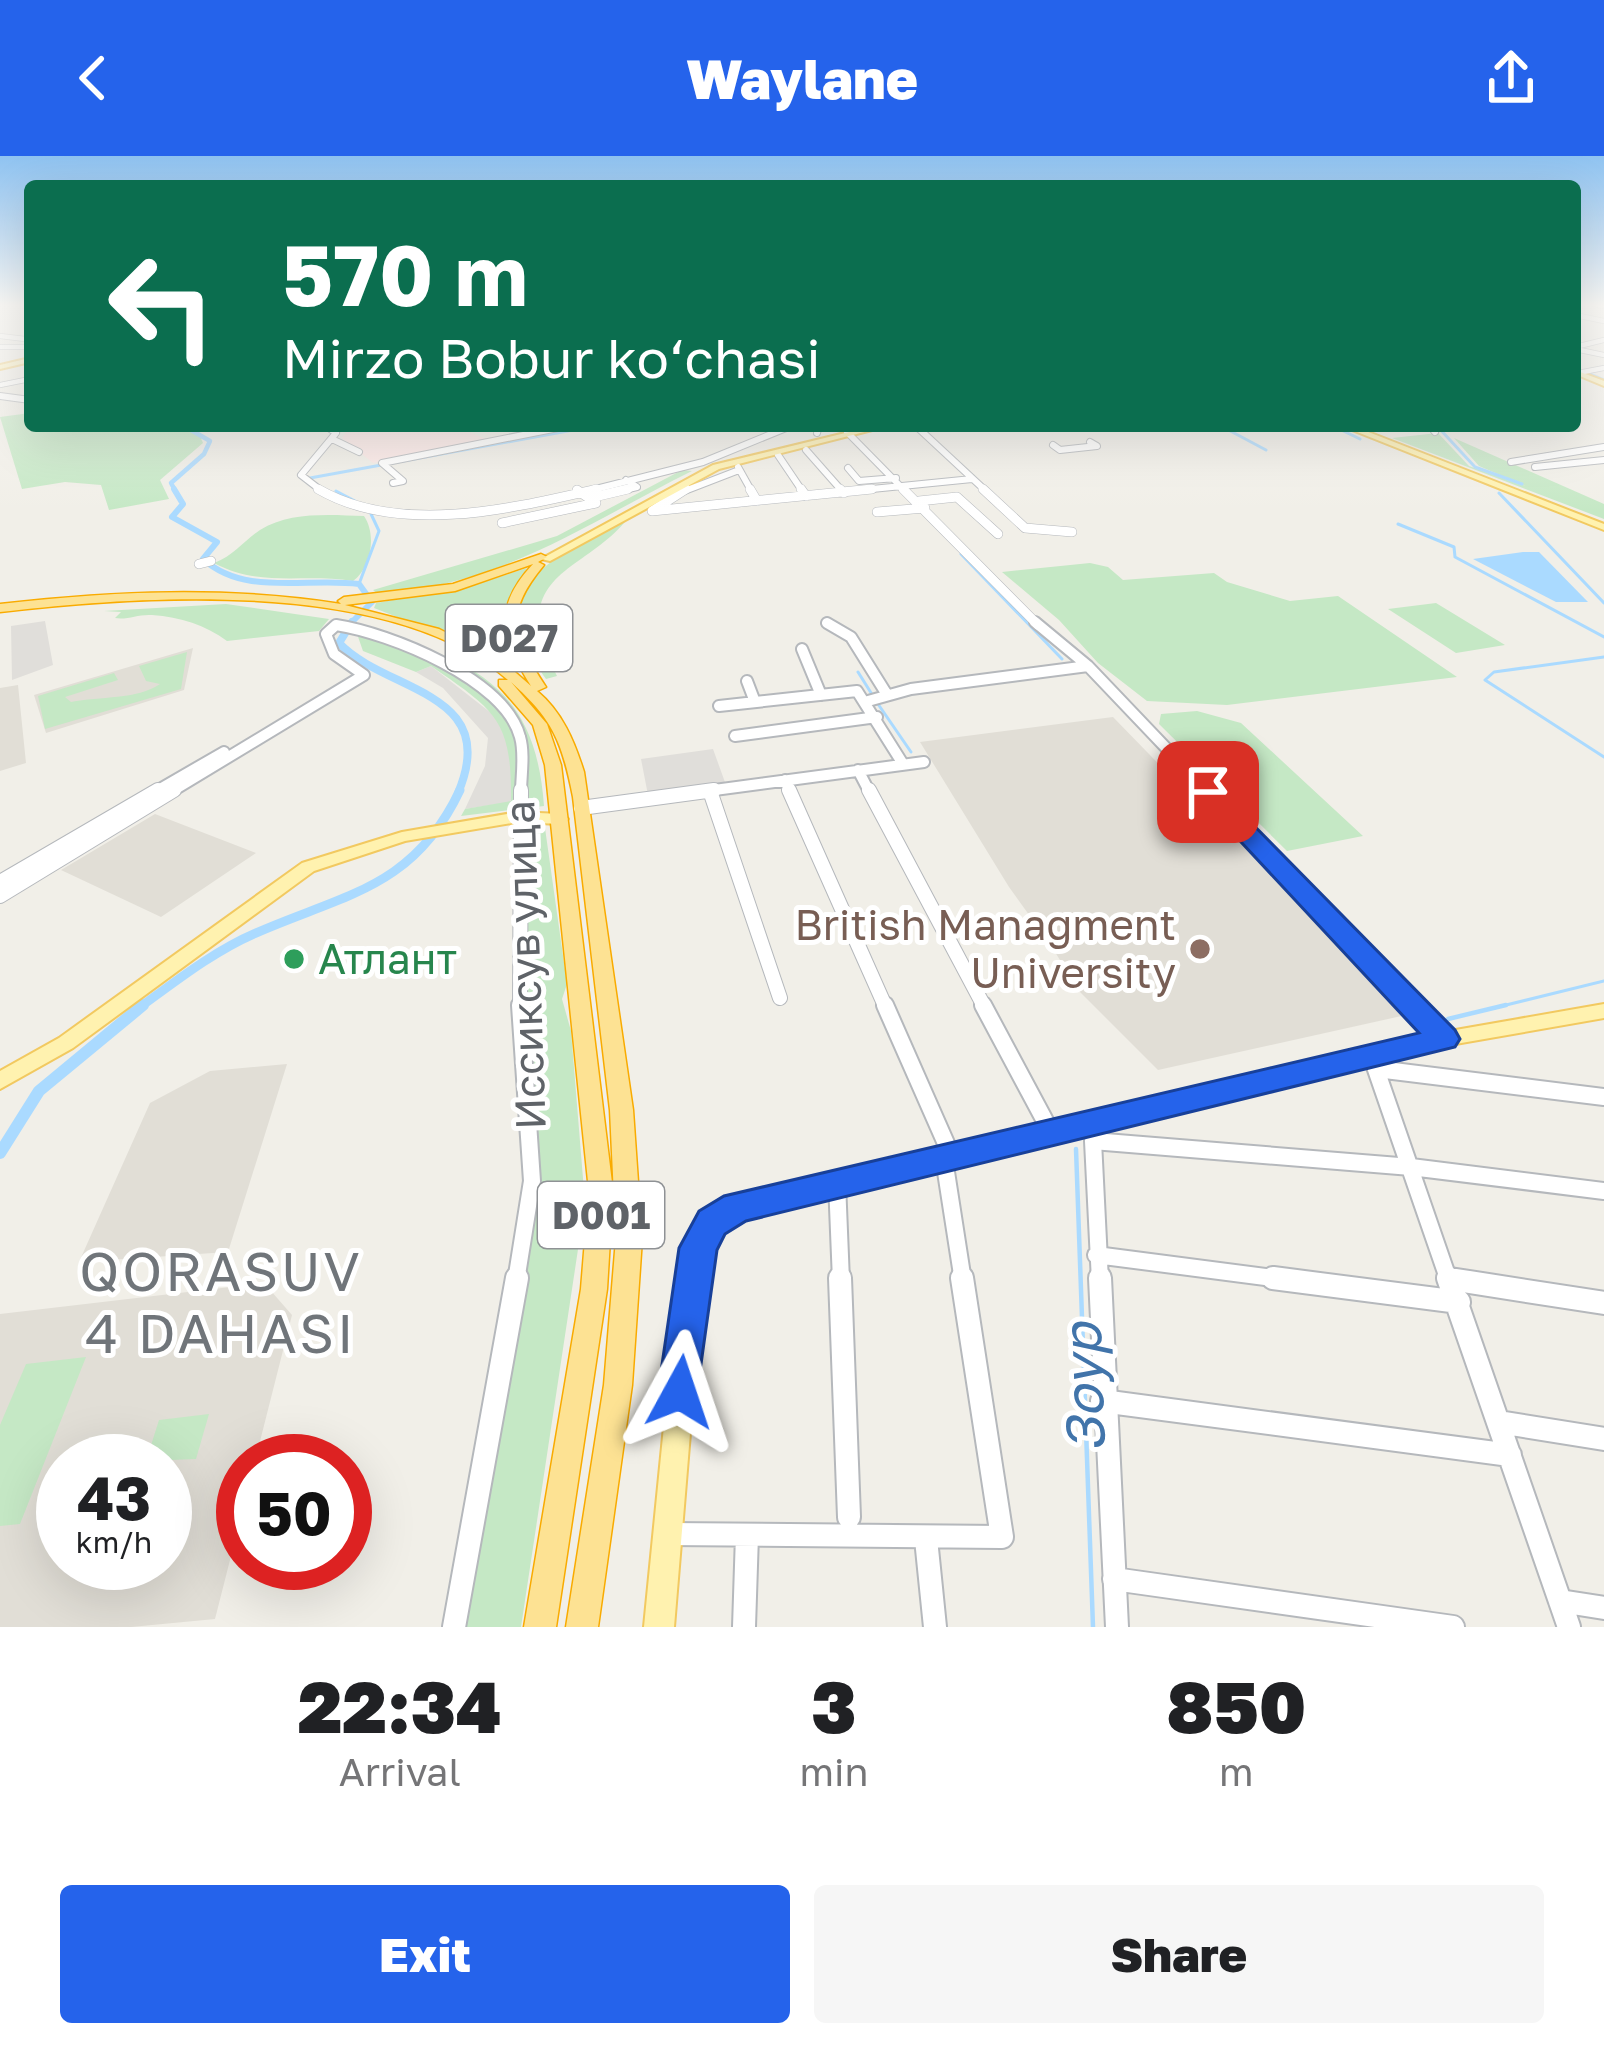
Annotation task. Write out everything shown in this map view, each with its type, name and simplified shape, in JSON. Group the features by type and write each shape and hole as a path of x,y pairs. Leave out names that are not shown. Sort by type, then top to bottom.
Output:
{"highway":[{"name":"D027","path":"360,614 544,558"},
{"name":"D027","path":"544,558 515,592 507,623 513,648 555,718"},
{"path":"0,610 170,599 318,606 360,614"},
{"name":"D001","path":"360,614 486,658 531,691 555,718 572,760 566,810 596,1106 601,1214 594,1289 540,1627"},
{"name":"D001","path":"360,614 459,655 513,692 547,740 566,810 624,1143 629,1234 628,1284 582,1627"}],"main road":[{"name":"D027","path":"544,558 705,467 848,432"},
{"path":"1364,432 1604,526"},
{"path":"0,1082 66,1043 296,874 347,851 566,810"},
{"path":"659,1627 688,1297 701,1239 712,1222 737,1207 837,1182 1052,1134 1095,1133 1374,1062 1444,1039 1604,1011"}],"street":[{"path":"336,432 301,478 374,513 458,513 705,467 778,432"},
{"path":"393,483 403,481 384,464 539,432"},
{"path":"848,432 1051,638 1088,666 1444,1039"},
{"path":"922,432 1025,528 1072,532"},
{"path":"332,439 358,452"},
{"path":"1054,445 1060,450 1097,446 1090,442"},
{"path":"1511,462 1604,447"},
{"path":"806,450 844,493"},
{"path":"778,455 806,496"},
{"path":"1524,468 1604,460"},
{"path":"848,468 859,481 896,478"},
{"path":"758,501 738,469 688,488 652,511 758,501 806,496 905,487 972,479"},
{"path":"590,498 637,487 626,479"},
{"path":"502,523 596,503 577,490"},
{"path":"877,512 957,497 998,534"},
{"path":"199,564 211,561"},
{"path":"360,614 328,631 327,643 360,674"},
{"name":"Иссиксув улица","path":"360,614 510,712 521,739 519,992 532,1181 454,1627"},
{"path":"827,623 851,637 884,696"},
{"path":"802,650 821,695"},
{"path":"868,701 1088,666"},
{"path":"0,882 360,674"},
{"path":"0,896 360,674"},
{"path":"747,682 755,702"},
{"path":"718,706 854,691 868,701 903,764"},
{"path":"735,736 877,717"},
{"path":"566,810 924,761"},
{"path":"858,770 1052,1134"},
{"path":"667,1534 1003,1537 948,1158 785,781"},
{"path":"710,791 781,998"},
{"path":"1569,1627 1374,1062 1604,1097"},
{"path":"1117,1627 1102,1401 1095,1133 1604,1191"},
{"path":"837,1182 849,1516"},
{"path":"1096,1255 1459,1303"},
{"path":"1450,1279 1604,1303"},
{"path":"1102,1401 1510,1455"},
{"path":"1499,1422 1604,1439"},
{"path":"744,1627 748,1535"},
{"path":"926,1539 935,1627"},
{"path":"1114,1579 1453,1627"},
{"path":"1560,1601 1604,1608"}],"shaded area":[{"path":"346,432 470,432 490,441 373,463 342,438"},
{"path":"45,621 53,665 12,680 11,626"},
{"path":"193,648 184,690 46,733 34,695"},
{"path":"431,666 495,716 511,747 511,802 465,809 485,766 488,738 443,688 416,672"},
{"path":"18,685 26,763 0,771 0,688"},
{"name":"British Managment University","path":"1113,717 1219,826 1207,829 1226,826 1406,1015 1158,1070 1079,991 1055,952 1059,945 1042,933 1009,887 920,742"},
{"path":"713,749 726,785 648,795 641,759"},
{"path":"155,814 256,853 161,917 61,870"},
{"path":"287,1064 228,1252 79,1262 150,1103 210,1071"},
{"path":"264,1283 292,1315 262,1434 216,1434 216,1590 222,1590 215,1619 131,1627 0,1627 0,1314"}],"green space":[{"path":"24,414 24,432 190,432 203,443 160,480 169,499 109,510 101,485 65,482 22,489 0,417"},
{"path":"1438,433 1469,466 1526,486 1479,466 1454,438 1604,504 1604,519 1392,438"},
{"path":"682,470 692,471 505,565 425,588 379,595 373,590 557,536"},
{"path":"364,516 370,551 353,581 265,578 214,563 260,530 284,520"},
{"path":"628,518 556,579 544,595 539,615 543,642 557,676 546,679 527,646 520,619 523,597 533,578 551,562"},
{"path":"1090,563 1108,567 1123,580 1214,573 1227,582 1290,601 1338,596 1457,677 1227,705 1147,701 1098,663 1059,620 1002,572"},
{"path":"527,568 504,608 508,660 374,608 376,603 471,586"},
{"path":"1436,603 1505,645 1456,653 1388,609"},
{"path":"226,604 329,619 319,631 227,641 183,620 152,615 115,618 121,612 104,611"},
{"path":"364,625 465,666 511,704 527,730 538,764 544,806 461,816 465,809 511,801 508,752 496,720 431,666 416,672 363,651 356,631 436,664"},
{"path":"187,652 181,689 45,729 38,696 114,673 118,680 65,697 71,702 140,693 160,684 146,681 139,666"},
{"path":"1197,711 1241,723 1363,836 1287,851 1159,724 1161,714"},
{"path":"544,821 567,984 562,999 571,1031 585,1203 521,1627 461,1627 529,1209 519,992 525,824"},
{"path":"86,1357 56,1434 36,1434 36,1484 20,1524 0,1526 0,1425 26,1364"},
{"path":"209,1414 196,1459 192,1459 192,1434 155,1434 159,1420"}],"water":[{"path":"1539,552 1588,602 1556,602 1473,559"}],"waterway":[{"path":"1589,374 1604,380"},
{"path":"176,492 171,483 204,454 210,441 194,432"},
{"path":"310,478 562,432"},
{"path":"1232,432 1266,450"},
{"path":"1345,432 1360,439"},
{"path":"1443,432 1475,467 1522,484"},
{"path":"174,489 183,504 172,517 217,542 203,559 220,571 257,582 359,584 372,602 352,622"},
{"path":"336,491 355,501"},
{"path":"1499,493 1604,603"},
{"path":"359,584 379,531 371,514"},
{"path":"1398,524 1454,547 1455,557 1604,637"},
{"path":"961,554 1062,659"},
{"path":"349,625 352,622"},
{"path":"352,622 339,643 359,660 433,698 452,713 465,733 467,759 458,793"},
{"path":"1604,657 1494,672 1485,680 1604,757"},
{"path":"858,672 873,696"},
{"path":"878,704 911,752"},
{"path":"142,1006 240,940 348,896 399,868 442,823 460,790"},
{"path":"1494,1008 1604,981"},
{"path":"1448,1019 1506,1005"},
{"path":"0,1153 39,1091 142,1006"},
{"name":"Зоур","path":"1076,1149 1093,1627"}],"place":[{"name":"British Managment University","path":"1200,949"},
{"name":"Атлант","path":"294,959"}],"district":[{"name":"QORASUV 4 DAHASI","path":"221,1303"}],"route":[{"path":"680,1392 688,1297 698,1248 712,1222 737,1207 1444,1039 1208,792"}]}
